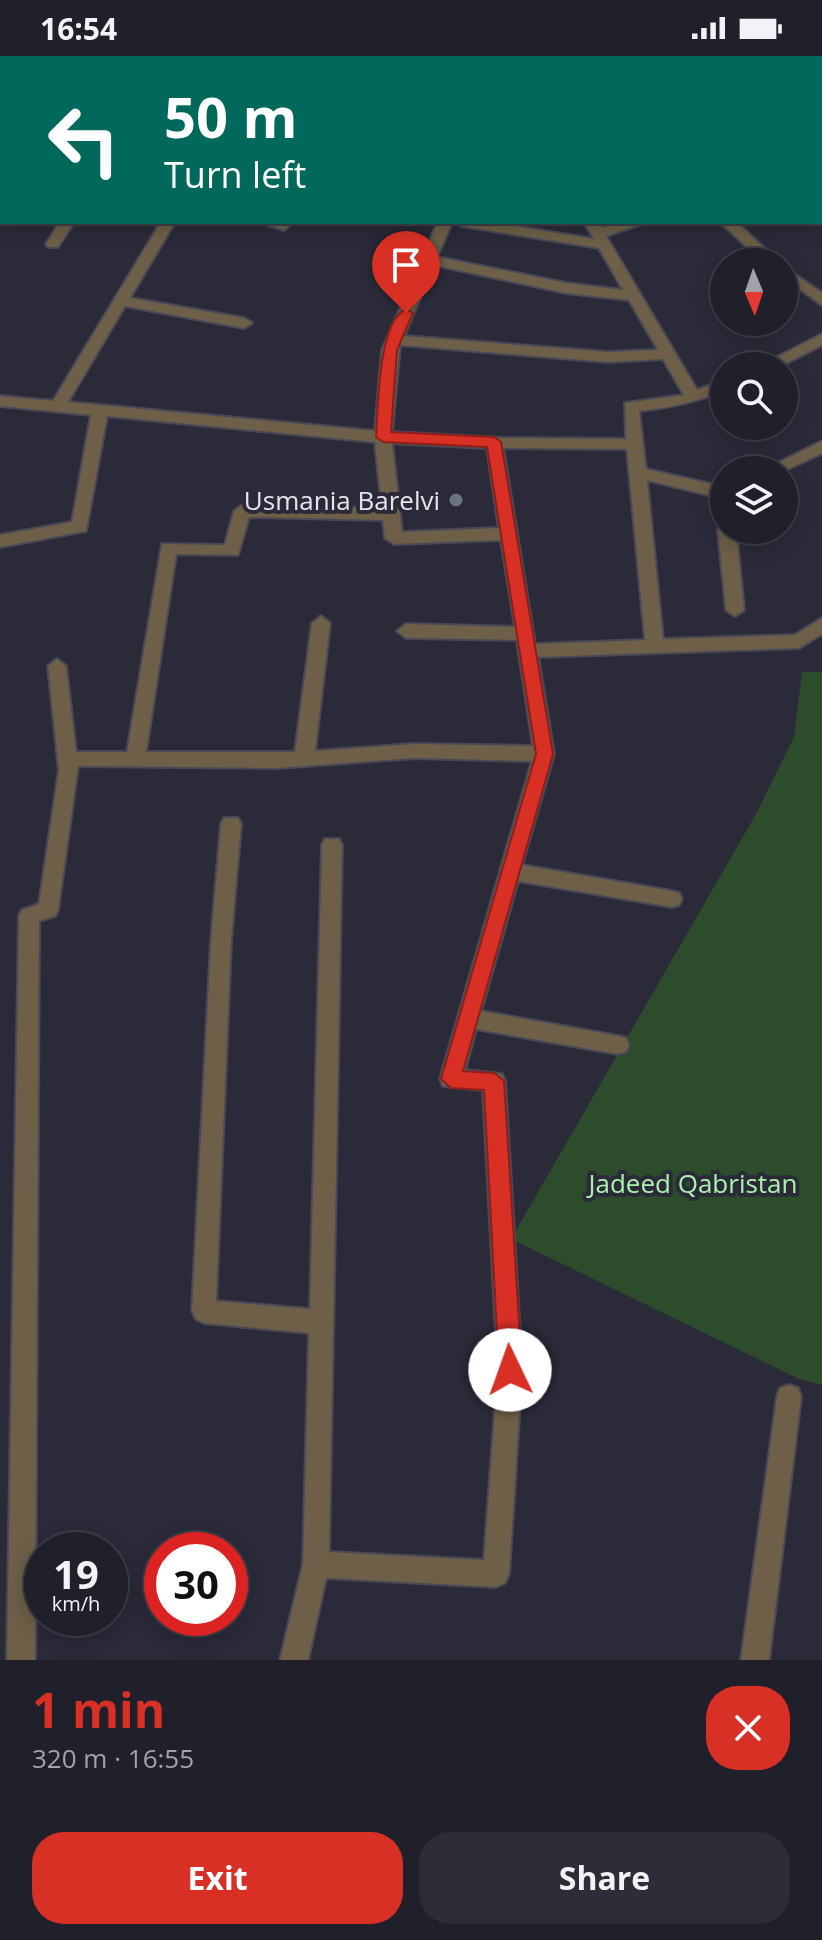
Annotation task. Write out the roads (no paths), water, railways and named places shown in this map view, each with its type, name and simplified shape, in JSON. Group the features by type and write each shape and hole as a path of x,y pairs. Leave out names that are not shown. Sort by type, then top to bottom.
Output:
{"street":[{"path":"53,244 66,224"},
{"path":"58,406 167,224"},
{"path":"444,224 390,350 383,437 394,538 508,534"},
{"path":"487,224 598,233 632,224"},
{"path":"729,224 756,248"},
{"path":"598,233 693,397"},
{"path":"428,259 566,288 634,296"},
{"path":"798,282 822,300"},
{"path":"121,301 244,323"},
{"path":"796,352 822,339"},
{"path":"394,340 608,357 667,354"},
{"path":"655,646 631,407 693,397 710,390"},
{"path":"0,401 383,437 636,444"},
{"path":"0,541 80,527 100,410"},
{"path":"316,1564 496,1574 510,1370 494,1081 451,1079 544,754 494,442"},
{"path":"798,458 822,446"},
{"path":"639,473 710,490"},
{"path":"135,760 168,548 232,551 242,511 391,514"},
{"path":"728,544 735,610"},
{"path":"304,759 321,623"},
{"path":"406,631 526,642 655,646 799,641 822,625"},
{"path":"21,1660 29,916 48,910 69,759 57,666"},
{"path":"69,759 304,759 414,751 544,754"},
{"path":"231,824 221,941 204,1311 322,1322"},
{"path":"294,1660 316,1564 332,845"},
{"path":"510,871 672,899"},
{"path":"468,1018 618,1045"},
{"path":"755,1660 789,1397"}],"place":[{"name":"Usmania Barelvi","path":"456,500"}],"park label":[{"name":"Jadeed Qabristan","path":"693,1183"}]}
